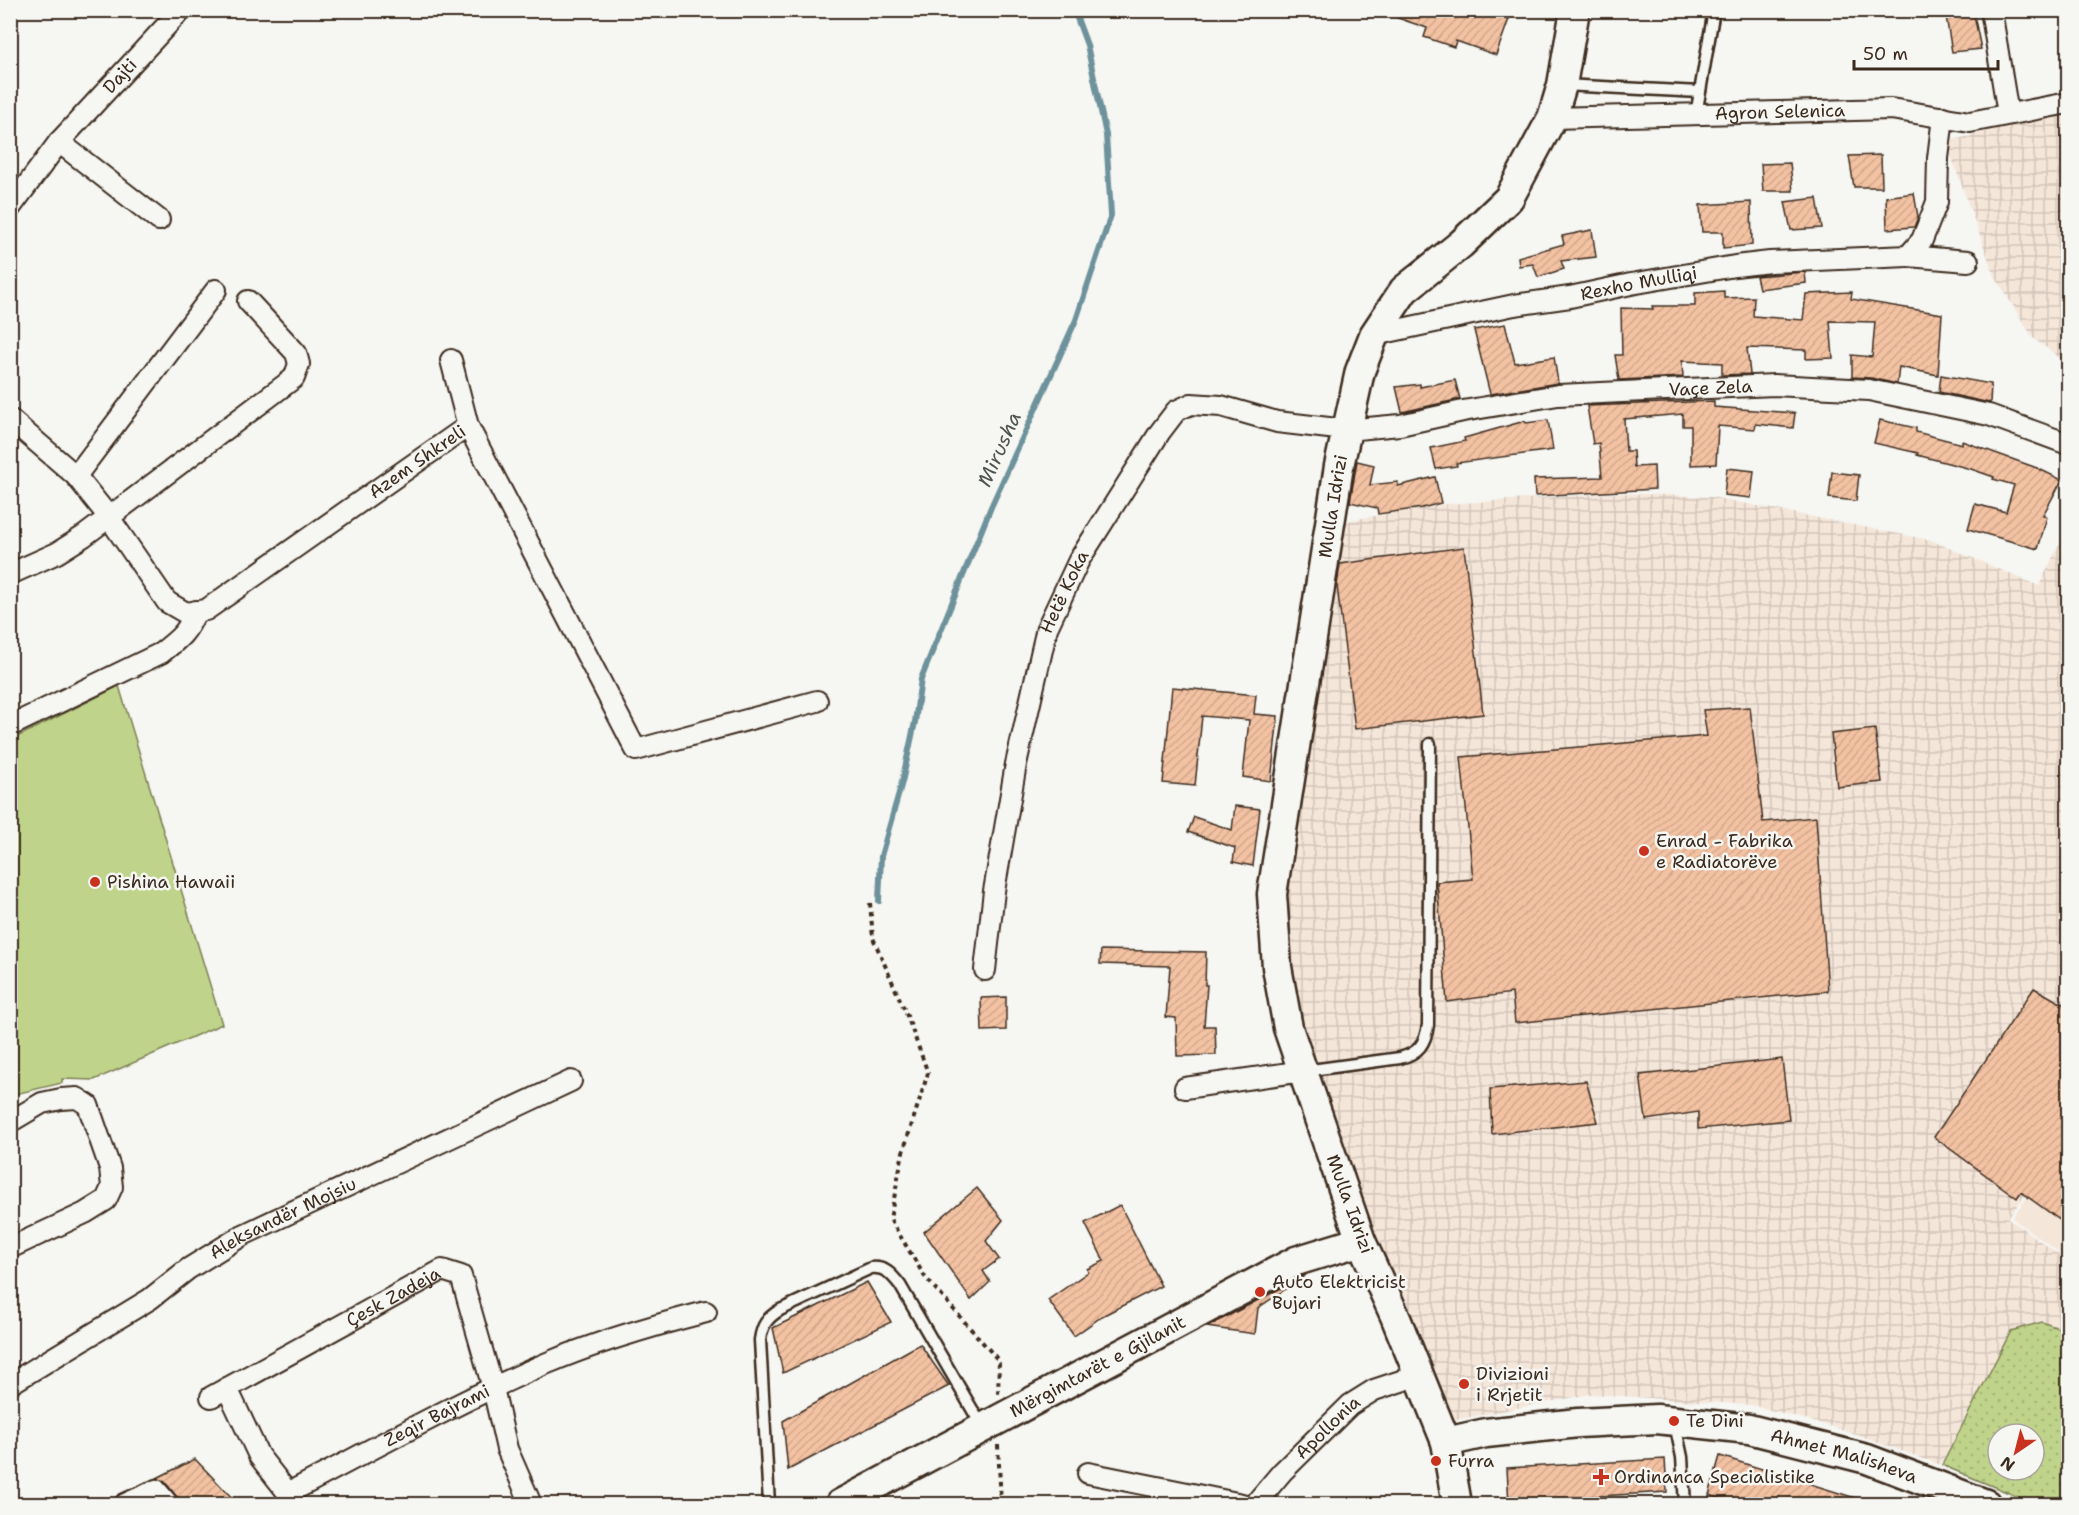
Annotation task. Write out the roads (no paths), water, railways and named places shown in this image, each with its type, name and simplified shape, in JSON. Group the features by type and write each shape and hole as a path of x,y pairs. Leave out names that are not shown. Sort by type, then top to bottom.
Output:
{"street":[{"name":"Dajti","path":"10,208 59,142 181,10"},
{"name":"Mulla Idrizi","path":"1456,1504 1446,1442 1361,1241 1286,1018 1277,966 1272,894 1337,477 1360,371 1374,335 1404,290 1461,244 1509,198 1551,118 1562,85 1575,10"},
{"path":"1991,10 2008,114"},
{"name":"Agron Selenica","path":"1551,118 1696,116 1742,112 1891,109 1971,122 2068,103"},
{"path":"1908,256 1923,240 1937,202 1938,158 1943,117"},
{"path":"59,142 159,220"},
{"name":"Rexho Mulliqi","path":"1374,335 1514,305 1570,297 1735,266 1770,262 1908,256 1968,261"},
{"path":"76,476 216,290"},
{"path":"10,574 57,553 84,536 290,382 297,373 299,364 296,353 248,301"},
{"path":"451,360 468,426"},
{"name":"Vaçe Zela","path":"1346,430 1400,425 1463,411 1558,395 1773,385 1869,390 1989,415 2068,444"},
{"name":"Hetë Koka","path":"985,970 994,891 1016,764 1047,628 1079,560 1160,432 1176,411 1191,404 1221,406 1277,423 1346,430"},
{"path":"10,419 76,476 108,516 167,602 186,613 196,611"},
{"name":"Azem Shkreli","path":"196,611 206,610 468,426 636,750 818,701"},
{"path":"10,726 161,653 179,640 188,629 196,611"},
{"path":"1185,1088 1303,1071"},
{"name":"Aleksandër Mojsiu","path":"10,1384 150,1299 188,1269 243,1235 571,1081"},
{"path":"10,1122 42,1103 76,1098 88,1105 110,1168 112,1186 106,1200 85,1213 10,1248"},
{"name":"Mërgimtarët e Gjilanit","path":"853,1501 990,1424 1296,1261 1361,1241"},
{"name":"Çesk Zadeja","path":"219,1392 442,1270 461,1276 493,1388 507,1449 531,1504"},
{"name":"Zeqir Bajrami","path":"219,1392 259,1456 288,1493 493,1388 547,1364 633,1331 706,1312"},
{"name":"Apollonia","path":"1255,1504 1282,1472 1350,1405 1374,1390 1419,1375"},
{"name":"Ahmet Malisheva","path":"1446,1442 1486,1433 1578,1423 1657,1419 1749,1429 1867,1459 1986,1504"},
{"path":"1088,1473 1242,1504"},
{"path":"125,1504 156,1490 168,1504"}],"lane":[{"path":"1696,116 1714,10"},
{"path":"1562,85 1700,92"},
{"path":"1303,1071 1400,1058 1414,1053 1424,1041 1428,1025 1430,744"},
{"path":"769,1504 760,1340 763,1326 768,1318 780,1310 871,1268 887,1271 900,1285 990,1424"},
{"path":"1674,1421 1682,1457 1685,1504"}],"waterway":[{"name":"Mirusha","path":"879,901 881,856 902,782 915,722 921,679 991,507 1076,320 1111,215 1106,135 1087,45 1074,10"}],"place":[{"name":"Enrad - Fabrika e Radiatorëve","path":"1644,851"},
{"name":"Pishina Hawaii","path":"95,882"},
{"name":"Auto Elektricist Bujari","path":"1260,1292"},
{"name":"Divizioni i Rrjetit","path":"1464,1384"},
{"name":"Te Dini","path":"1674,1421"},
{"name":"Furra","path":"1436,1461"},
{"name":"Ordinanca Specialistike","path":"1601,1477"}]}
